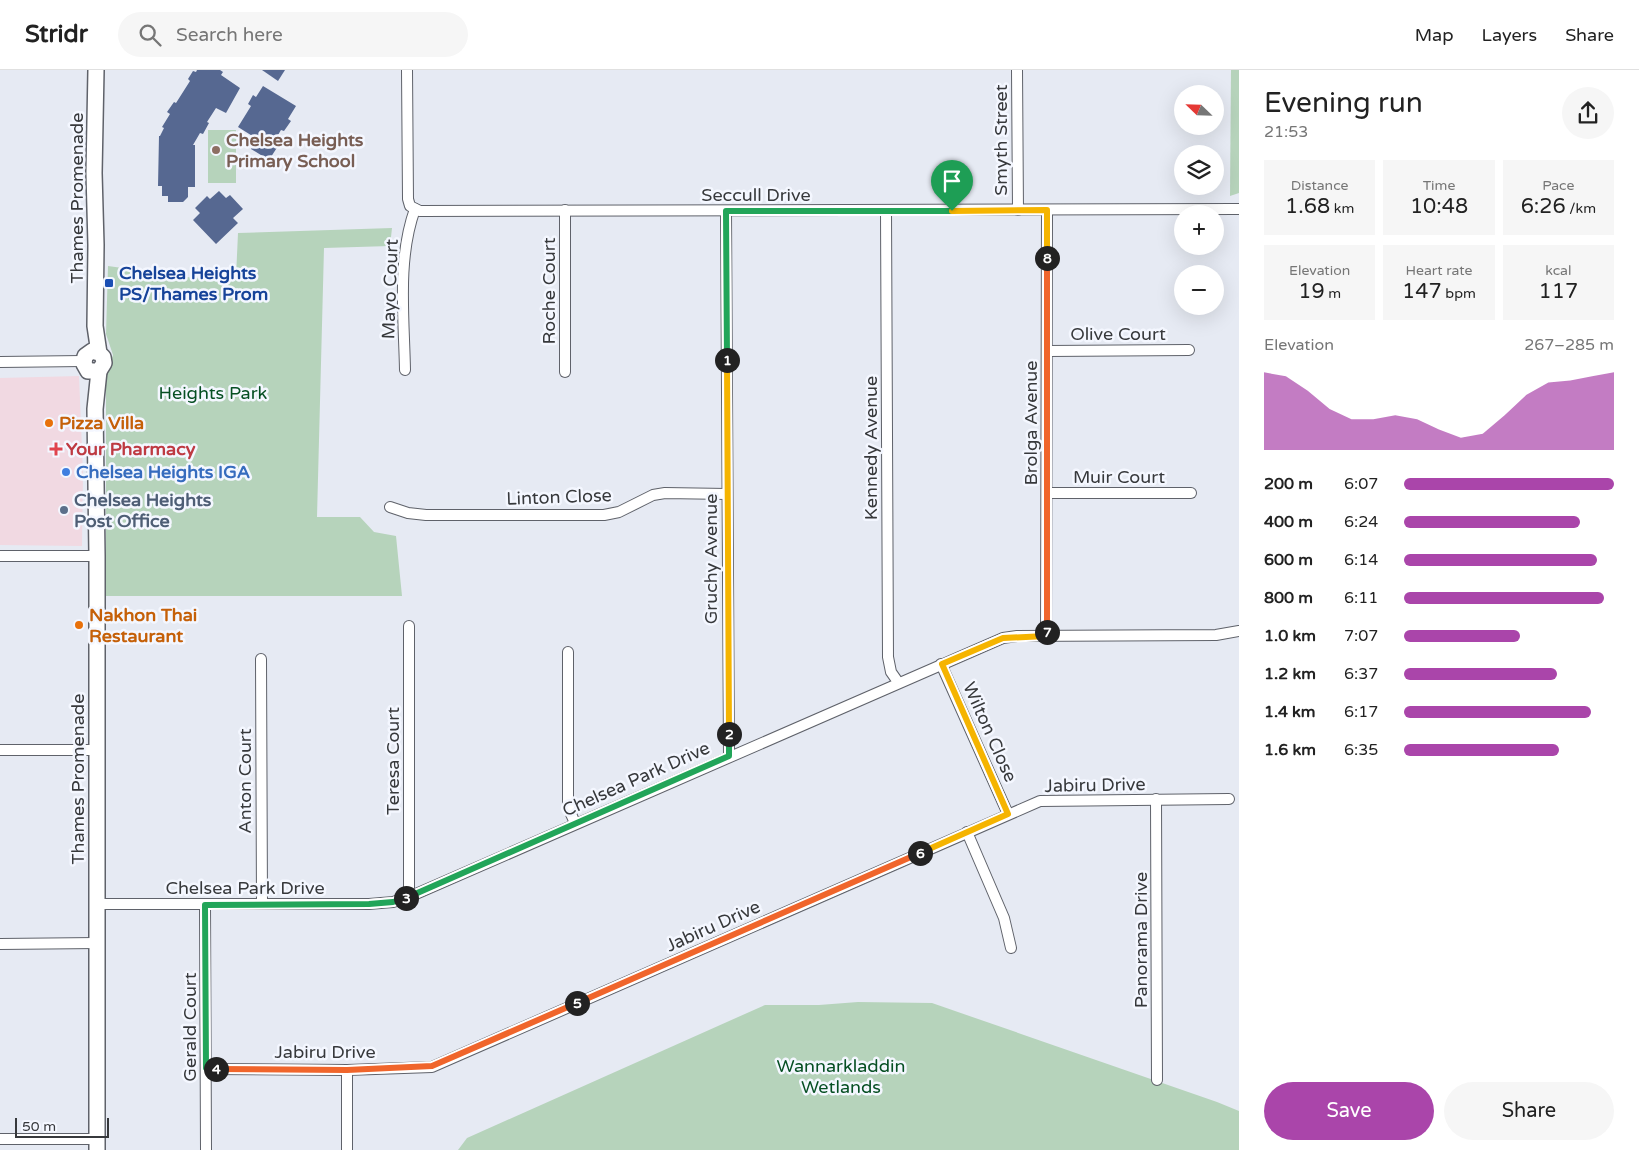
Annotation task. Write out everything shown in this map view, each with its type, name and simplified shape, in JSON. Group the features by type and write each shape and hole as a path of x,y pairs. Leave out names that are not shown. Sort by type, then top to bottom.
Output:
{"main road":[{"name":"Thames Promenade","path":"96,70 94,173 96,245 95,326 92,362 95,409 97,556 97,1144"}],"street":[{"path":"407,70 407,188 410,206 414,209"},
{"name":"Smyth Street","path":"1017,70 1018,210"},
{"name":"Seccull Drive","path":"414,209 420,211 1239,209"},
{"name":"Mayo Court","path":"405,370 405,241 414,209"},
{"name":"Roche Court","path":"564,210 565,372"},
{"name":"Brolga Avenue","path":"1046,636 1047,210"},
{"name":"Gruchy Avenue","path":"726,211 729,756"},
{"name":"Kennedy Avenue","path":"886,211 888,658 891,672 898,682"},
{"name":"Olive Court","path":"1048,351 1189,350"},
{"path":"0,362 92,362"},
{"name":"Linton Close","path":"390,507 408,514 426,515 604,515 619,512 653,495 665,493 727,494"},
{"name":"Muir Court","path":"1047,493 1191,494"},
{"path":"0,556 97,556"},
{"name":"Teresa Court","path":"408,626 409,896"},
{"name":"Chelsea Park Drive","path":"96,904 369,904 393,902 1003,638 1216,635 1239,631"},
{"path":"568,652 568,802 575,823"},
{"name":"Anton Court","path":"261,659 262,904"},
{"name":"Wilton Close","path":"942,664 1008,814"},
{"path":"0,750 96,750"},
{"name":"Panorama Drive","path":"1156,799 1157,1080"},
{"name":"Jabiru Drive","path":"206,1068 347,1070 432,1066 1040,801 1230,800"},
{"path":"967,832 1004,918 1011,948"},
{"name":"Gerald Court","path":"205,905 206,1150"},
{"path":"0,944 97,944"},
{"path":"347,1070 347,1150"},
{"path":"0,1139 97,1144"}],"shaded area":[{"path":"79,376 83,473 82,546 0,545 0,378"}],"green space":[{"path":"1231,70 1239,70 1239,193 1230,196"},
{"path":"208,130 236,130 236,183 208,183"},
{"name":"Heights Park","path":"392,228 390,246 324,248 317,517 360,517 374,532 396,536 402,596 106,596 106,374 113,355 106,334 108,266 209,280 236,277 238,233"},
{"name":"Wannarkladdin Wetlands","path":"858,1002 932,1003 1217,1102 1239,1111 1239,1150 458,1150 467,1138 765,1005 819,1005"}],"building":[{"path":"197,70 220,70 223,72 221,75 240,88 226,113 216,108 207,122 209,123 203,134 200,133 193,145 195,145 195,187 188,187 188,197 183,202 168,202 168,196 162,196 162,186 158,186 159,136 170,114 167,112 174,102 176,103 190,81 188,79 193,71 196,72"},
{"path":"262,70 285,70 278,81"},
{"path":"263,86 296,106 288,119 291,121 284,131 281,130 275,140 280,143 269,160 251,149 257,139 238,127 251,106 248,104 253,95 256,97"},
{"path":"219,191 226,198 230,195 243,209 233,218 238,223 216,244 193,220 200,213 195,208 207,196 210,199"}],"place":[{"name":"Chelsea Heights Primary School","path":"216,150"},
{"name":"Chelsea Heights PS/Thames Prom","path":"109,283"},
{"name":"Pizza Villa","path":"49,423"},
{"name":"Your Pharmacy","path":"56,449"},
{"name":"Chelsea Heights IGA","path":"66,472"},
{"name":"Chelsea Heights Post Office","path":"64,510"},
{"name":"Nakhon Thai Restaurant","path":"79,625"}],"route":[{"path":"1047,210 1046,636 1003,638 942,664 1008,814 432,1066 347,1070 206,1068 205,905 369,904 393,902 729,756 726,211 952,211 1047,210"}]}
